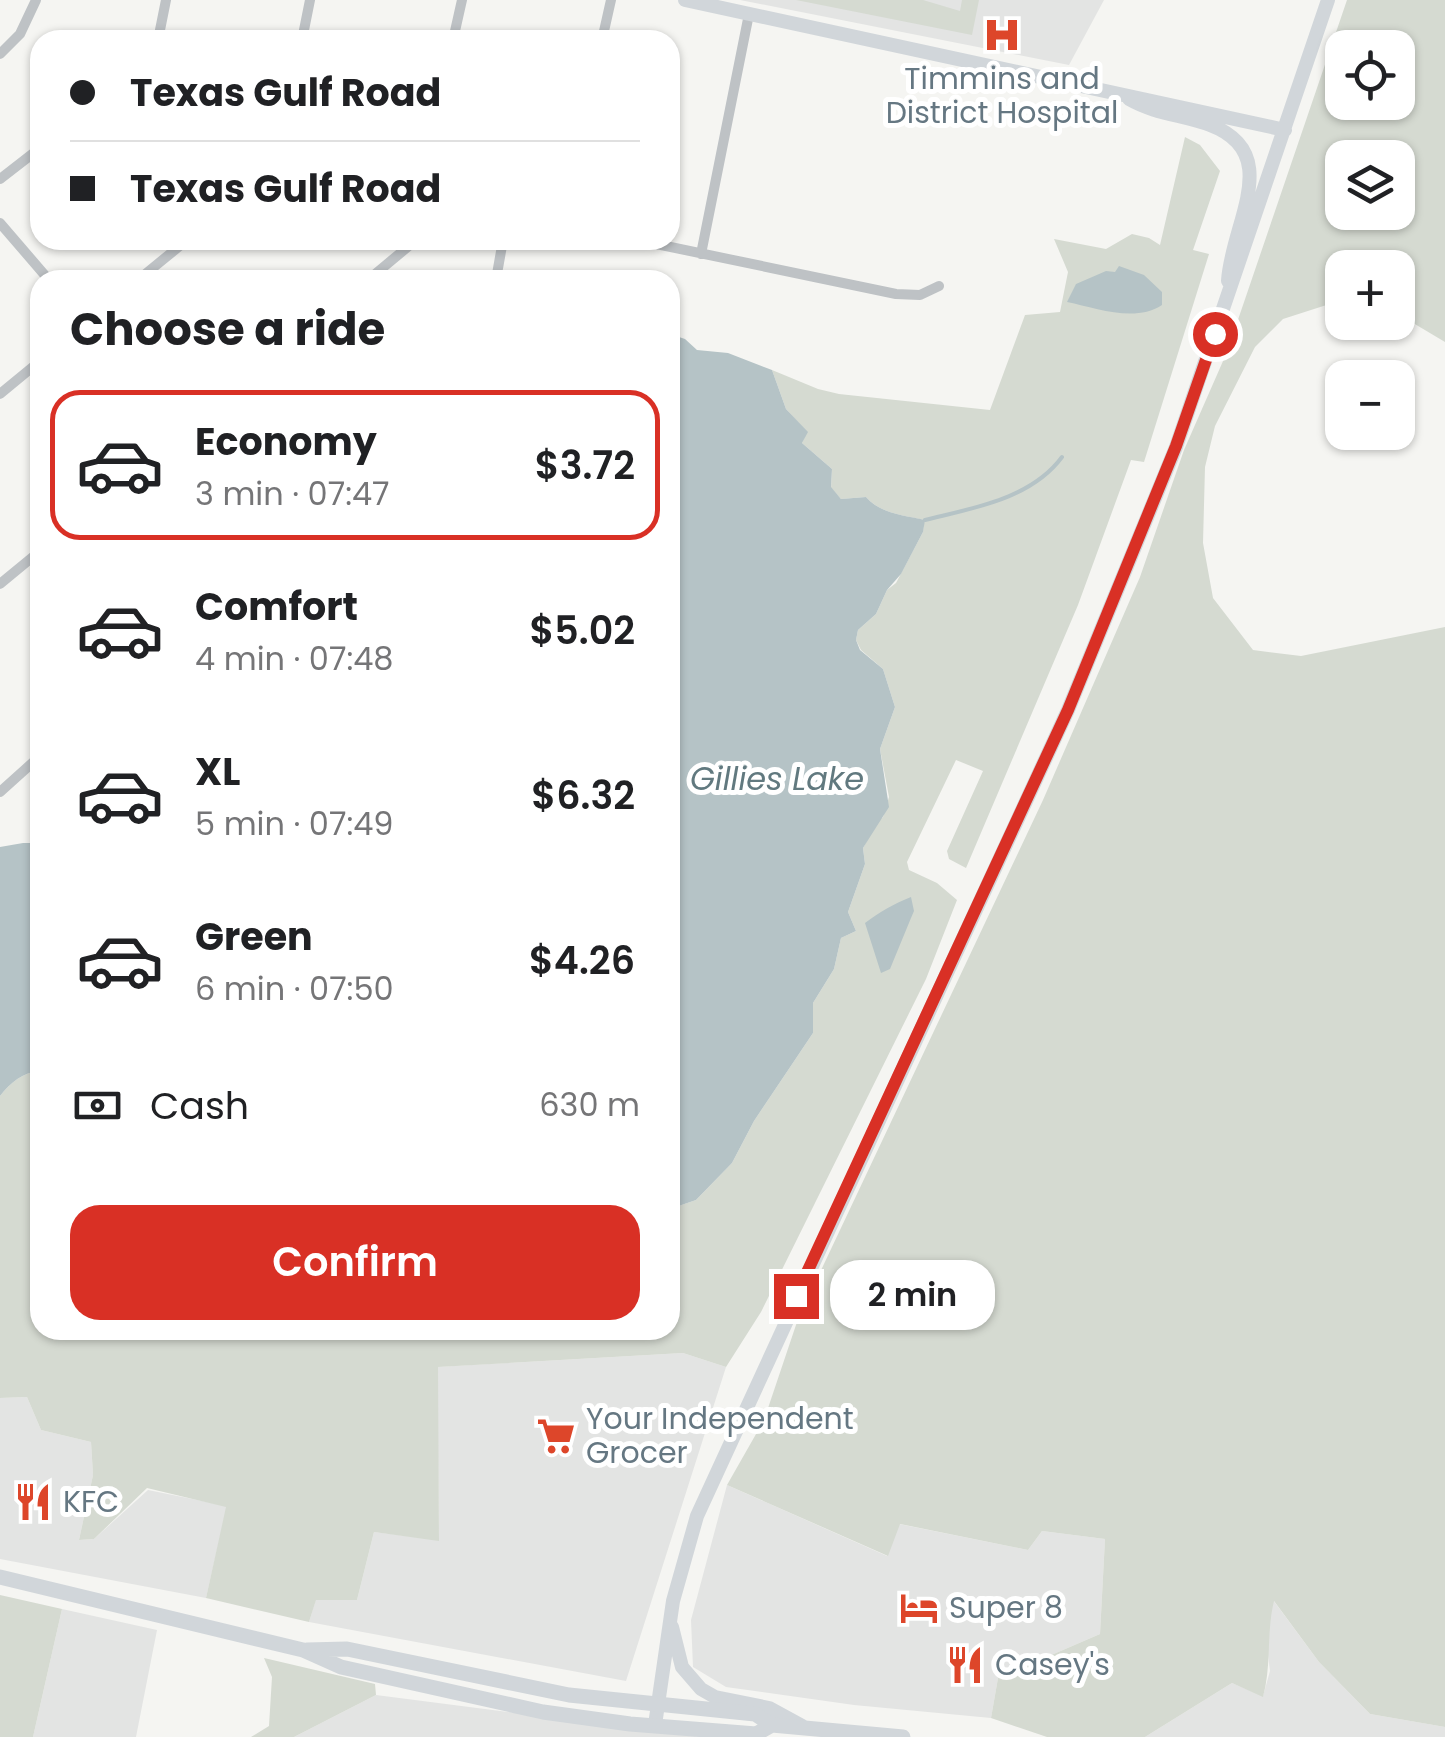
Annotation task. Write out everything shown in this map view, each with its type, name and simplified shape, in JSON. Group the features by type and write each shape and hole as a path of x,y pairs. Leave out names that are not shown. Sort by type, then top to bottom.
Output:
{"main road":[{"path":"685,0 1285,130"},
{"path":"655,1725 682,1561 697,1516 1068,710 1176,446 1328,0"},
{"path":"1119,93 1146,109 1221,130 1239,142 1248,157 1251,180 1230,256 1228,296"},
{"path":"0,1577 302,1650 341,1667 543,1712 756,1734 772,1724"},
{"path":"670,1622 682,1667 702,1689 714,1698 769,1708 802,1726"},
{"path":"302,1650 347,1649 569,1695 756,1714 772,1724 902,1737"}],"street":[{"path":"0,54 20,34 36,0"},
{"path":"160,30 166,0"},
{"path":"304,30 310,0"},
{"path":"455,30 462,0"},
{"path":"604,30 611,0"},
{"path":"701,254 750,14"},
{"path":"0,179 30,156"},
{"path":"0,223 40,270"},
{"path":"680,249 896,294 920,295 938,286"},
{"path":"150,270 175,250"},
{"path":"379,270 400,250"},
{"path":"0,394 30,369"},
{"path":"0,584 30,559"},
{"path":"0,792 30,765"}],"shaded area":[{"name":"Timmins and District Hospital","path":"740,0 1104,0 1069,65"},
{"path":"796,0 923,0 960,11 962,0 979,0 972,35"},
{"path":"1347,0 1445,0 1445,342 1415,324 1415,250 1325,250 1325,305 1283,319 1255,347 1215,426 1205,467 1203,543 1213,598 1253,650 1301,656 1445,627 1445,1727 1370,1714 1319,1662 1274,1601 1263,1697 1232,1683 1145,1737 1047,1737 991,1718 998,1678 1100,1634 1105,1539 1042,1531 1028,1550 900,1524 888,1556 727,1485 764,1420 798,1319 1043,800 1140,577 1184,450 1227,352 1325,65 1325,120 1415,120 1415,30 1337,30"},
{"path":"1185,137 1200,145 1220,171 1193,250 1209,254 1144,462 1131,460 1078,605 966,868 949,859 947,851 983,771 956,760 907,862 909,870 937,883 957,900 926,979 761,1312 726,1367 683,1353 438,1367 439,1541 374,1532 357,1600 316,1600 309,1622 206,1598 226,1507 147,1488 94,1539 79,1540 93,1475 91,1442 41,1430 27,1397 0,1398 0,1096 17,1079 30,1074 30,1340 680,1340 680,1206 696,1200 732,1163 754,1121 813,1033 813,1003 834,969 841,938 856,931 848,912 865,864 863,848 883,817 889,797 880,749 895,707 883,669 861,650 856,640 858,630 876,614 887,590 896,583 923,532 924,520 885,510 866,497 841,499 831,488 832,469 802,443 807,432 786,409 772,370 839,394 990,410 1025,315 1060,312 1068,272 1054,239 1106,249 1132,234 1160,245"},
{"path":"683,1353 726,1367 626,1681 309,1622 316,1599 357,1600 374,1532 439,1540 437,1367"},
{"path":"27,1397 41,1430 91,1442 93,1475 79,1540 94,1539 148,1490 227,1506 206,1598 0,1559 0,1398"},
{"path":"727,1485 887,1556 899,1524 1028,1550 1042,1531 1105,1539 1100,1634 998,1678 991,1718 854,1705 726,1687 693,1667 691,1620"},
{"path":"0,1595 62,1609 33,1737 0,1737"},
{"path":"1273,1600 1319,1662 1370,1714 1445,1727 1445,1737 1145,1737 1232,1683 1263,1696 1270,1671 1266,1639"},
{"path":"62,1609 157,1630 136,1737 33,1737"},
{"path":"264,1658 375,1684 376,1695 294,1737 251,1737 269,1726 272,1677"},
{"path":"376,1695 702,1737 294,1737"}],"water":[{"path":"1119,266 1144,275 1162,292 1162,305 1128,314 1067,302 1076,284 1106,271 1115,272"},
{"name":"Gillies Lake","path":"680,337 697,350 728,353 772,370 786,409 808,432 802,443 832,469 831,487 841,499 866,497 885,510 925,520 923,532 901,574 887,590 876,614 858,630 856,640 860,650 883,669 895,707 880,749 889,807 863,848 865,864 848,912 856,931 841,938 834,969 813,1003 813,1033 754,1121 732,1163 696,1200 680,1206"},
{"path":"30,843 30,1074 17,1079 0,1096 0,847"},
{"path":"911,897 914,911 890,969 881,973 865,923"}],"waterway":[{"path":"925,520 1018,492 1062,457"}],"place":[{"name":"Timmins and District Hospital","path":"1002,35"},
{"name":"Your Independent Grocer","path":"556,1436"},
{"name":"KFC","path":"33,1502"},
{"name":"Super 8","path":"919,1608"},
{"name":"Casey's","path":"965,1665"}],"route":[{"path":"796,1296 1068,710 1176,446 1215,334"}]}
